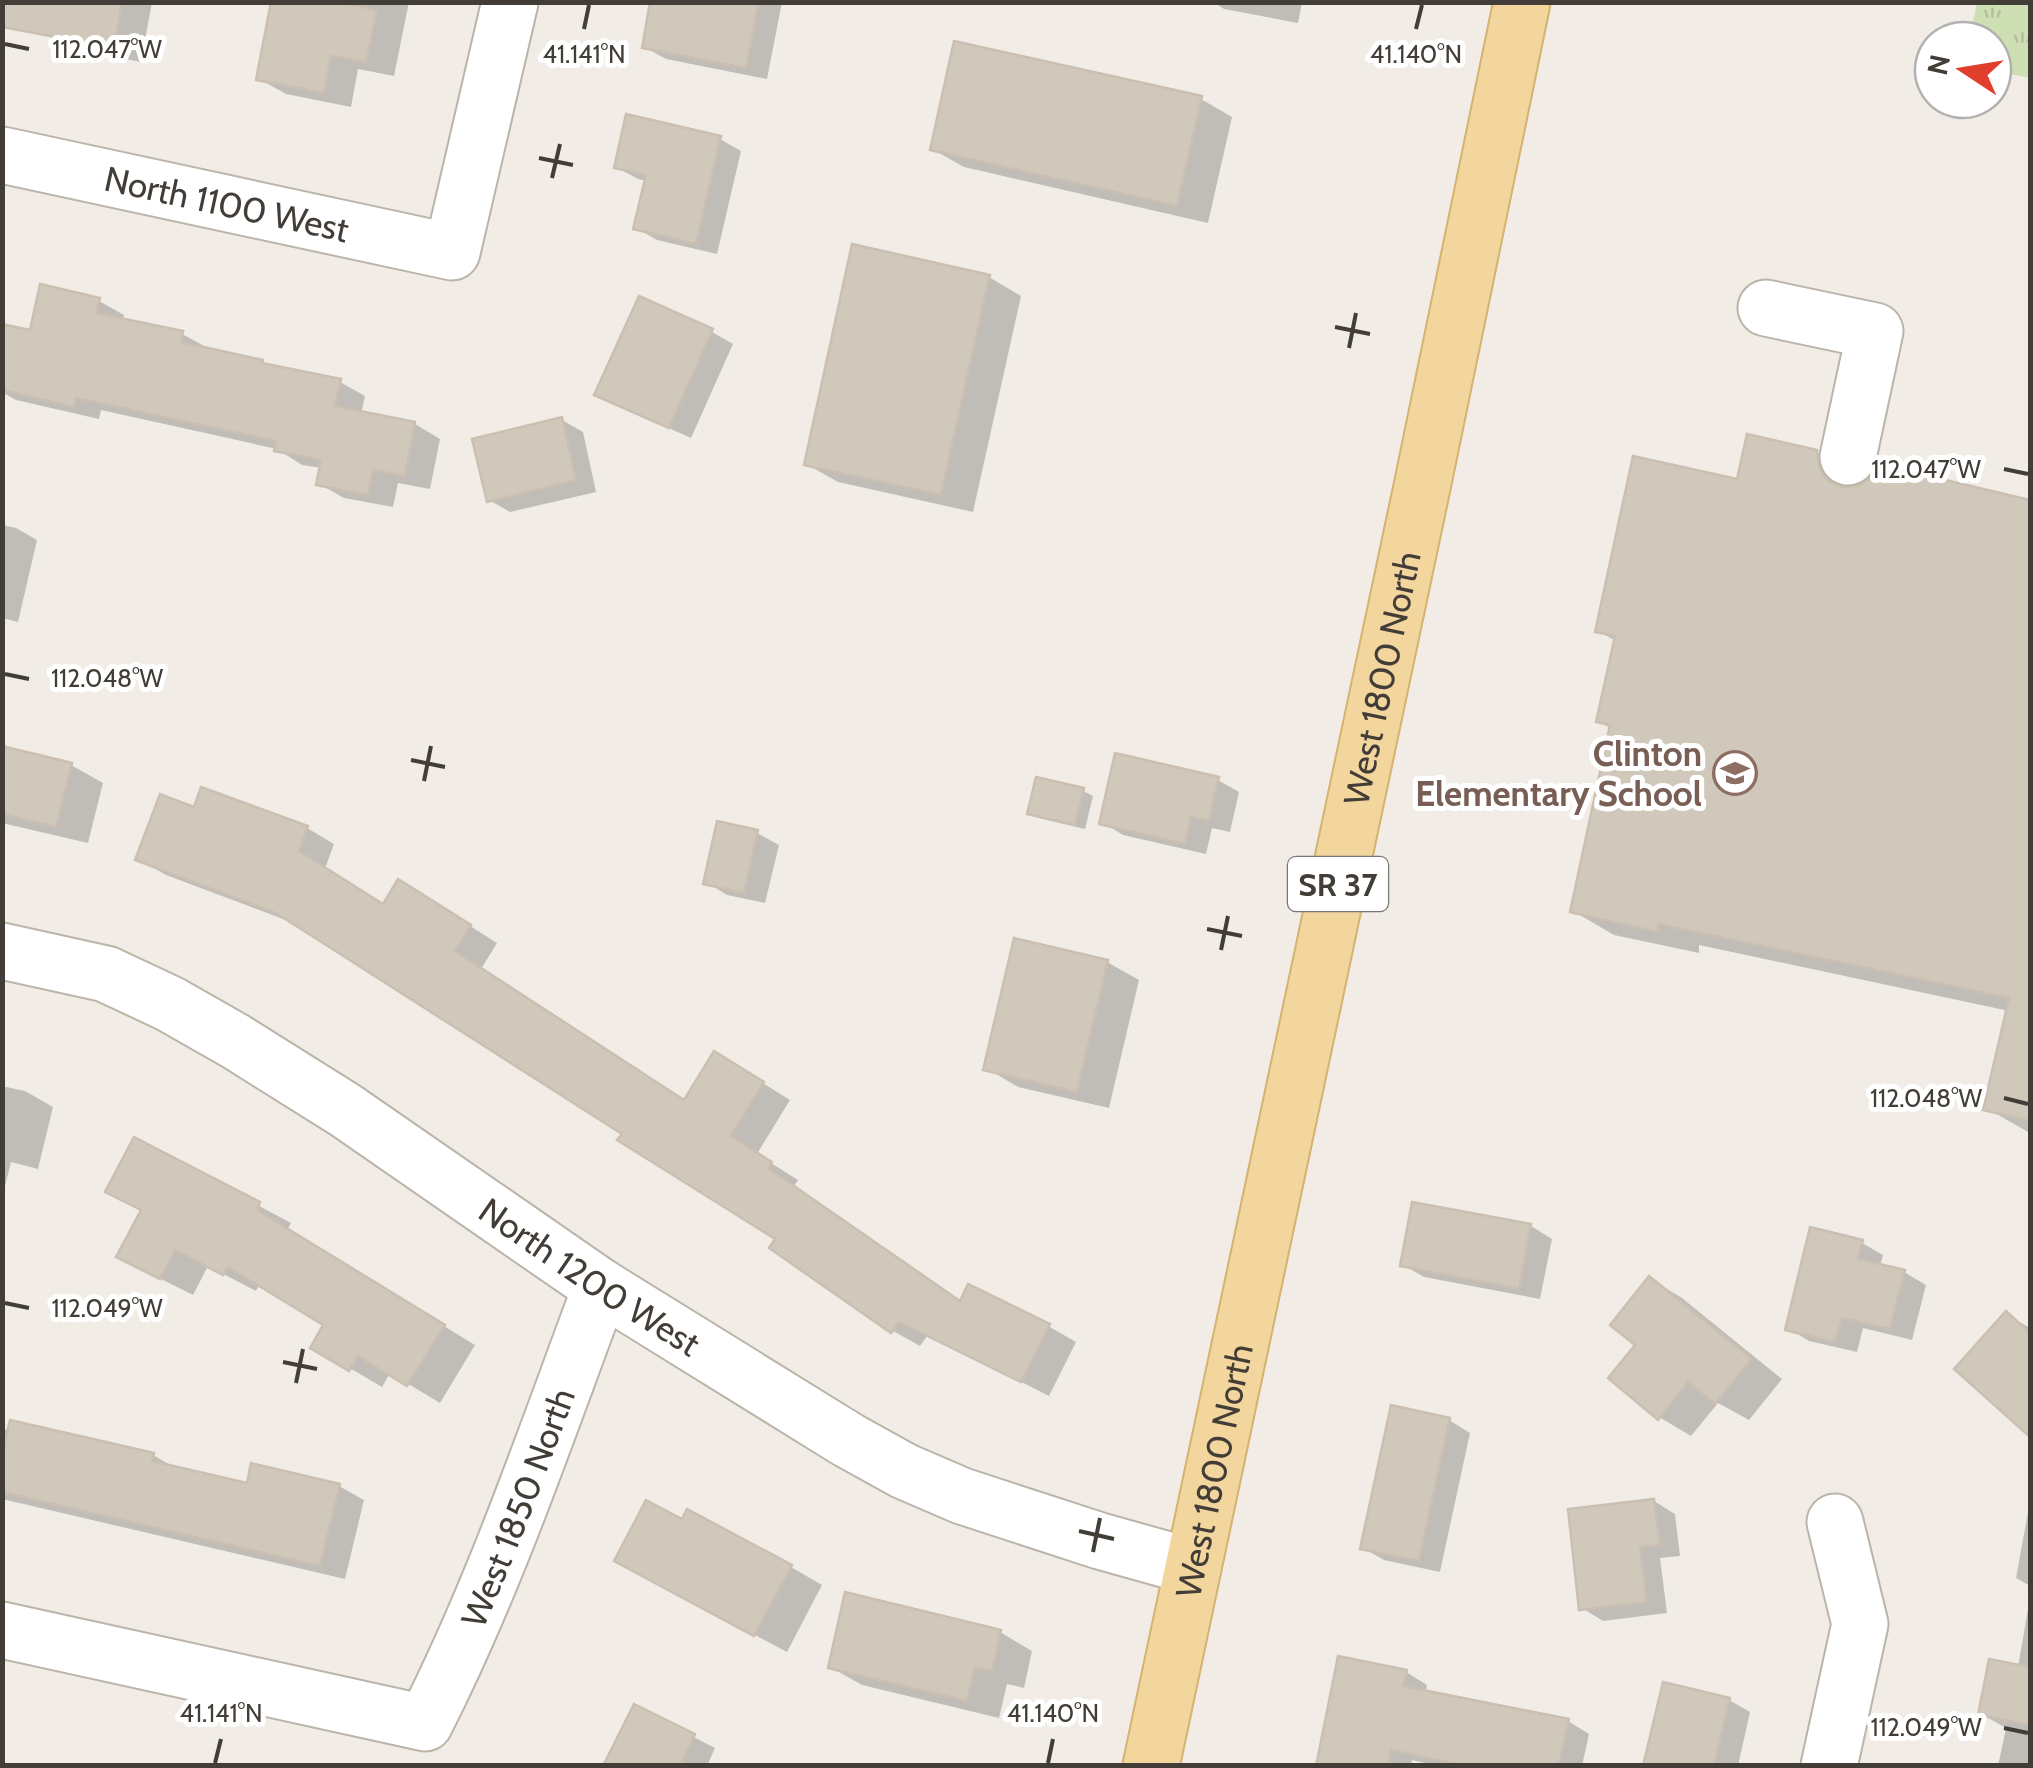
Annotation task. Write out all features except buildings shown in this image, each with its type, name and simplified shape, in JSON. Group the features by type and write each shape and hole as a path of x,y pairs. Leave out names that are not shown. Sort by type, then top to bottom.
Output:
{"main road":[{"name":"West 1800 North","path":"1151,1766 1522,2"}],"street":[{"name":"North 1100 West","path":"2,155 452,252 510,2"},
{"path":"1766,308 1875,331 1848,457"},
{"name":"North 1200 West","path":"2,951 106,974 170,1004 345,1110 601,1288 904,1471 962,1496 1193,1567"},
{"name":"West 1850 North","path":"2,1630 426,1723 480,1605 601,1288"},
{"path":"1829,1766 1860,1624 1835,1522"}],"green space":[{"path":"1977,3 2030,3 2030,78 2013,75 2013,20 1973,20"}],"place":[{"name":"Clinton Elementary School","path":"1735,773"}]}
